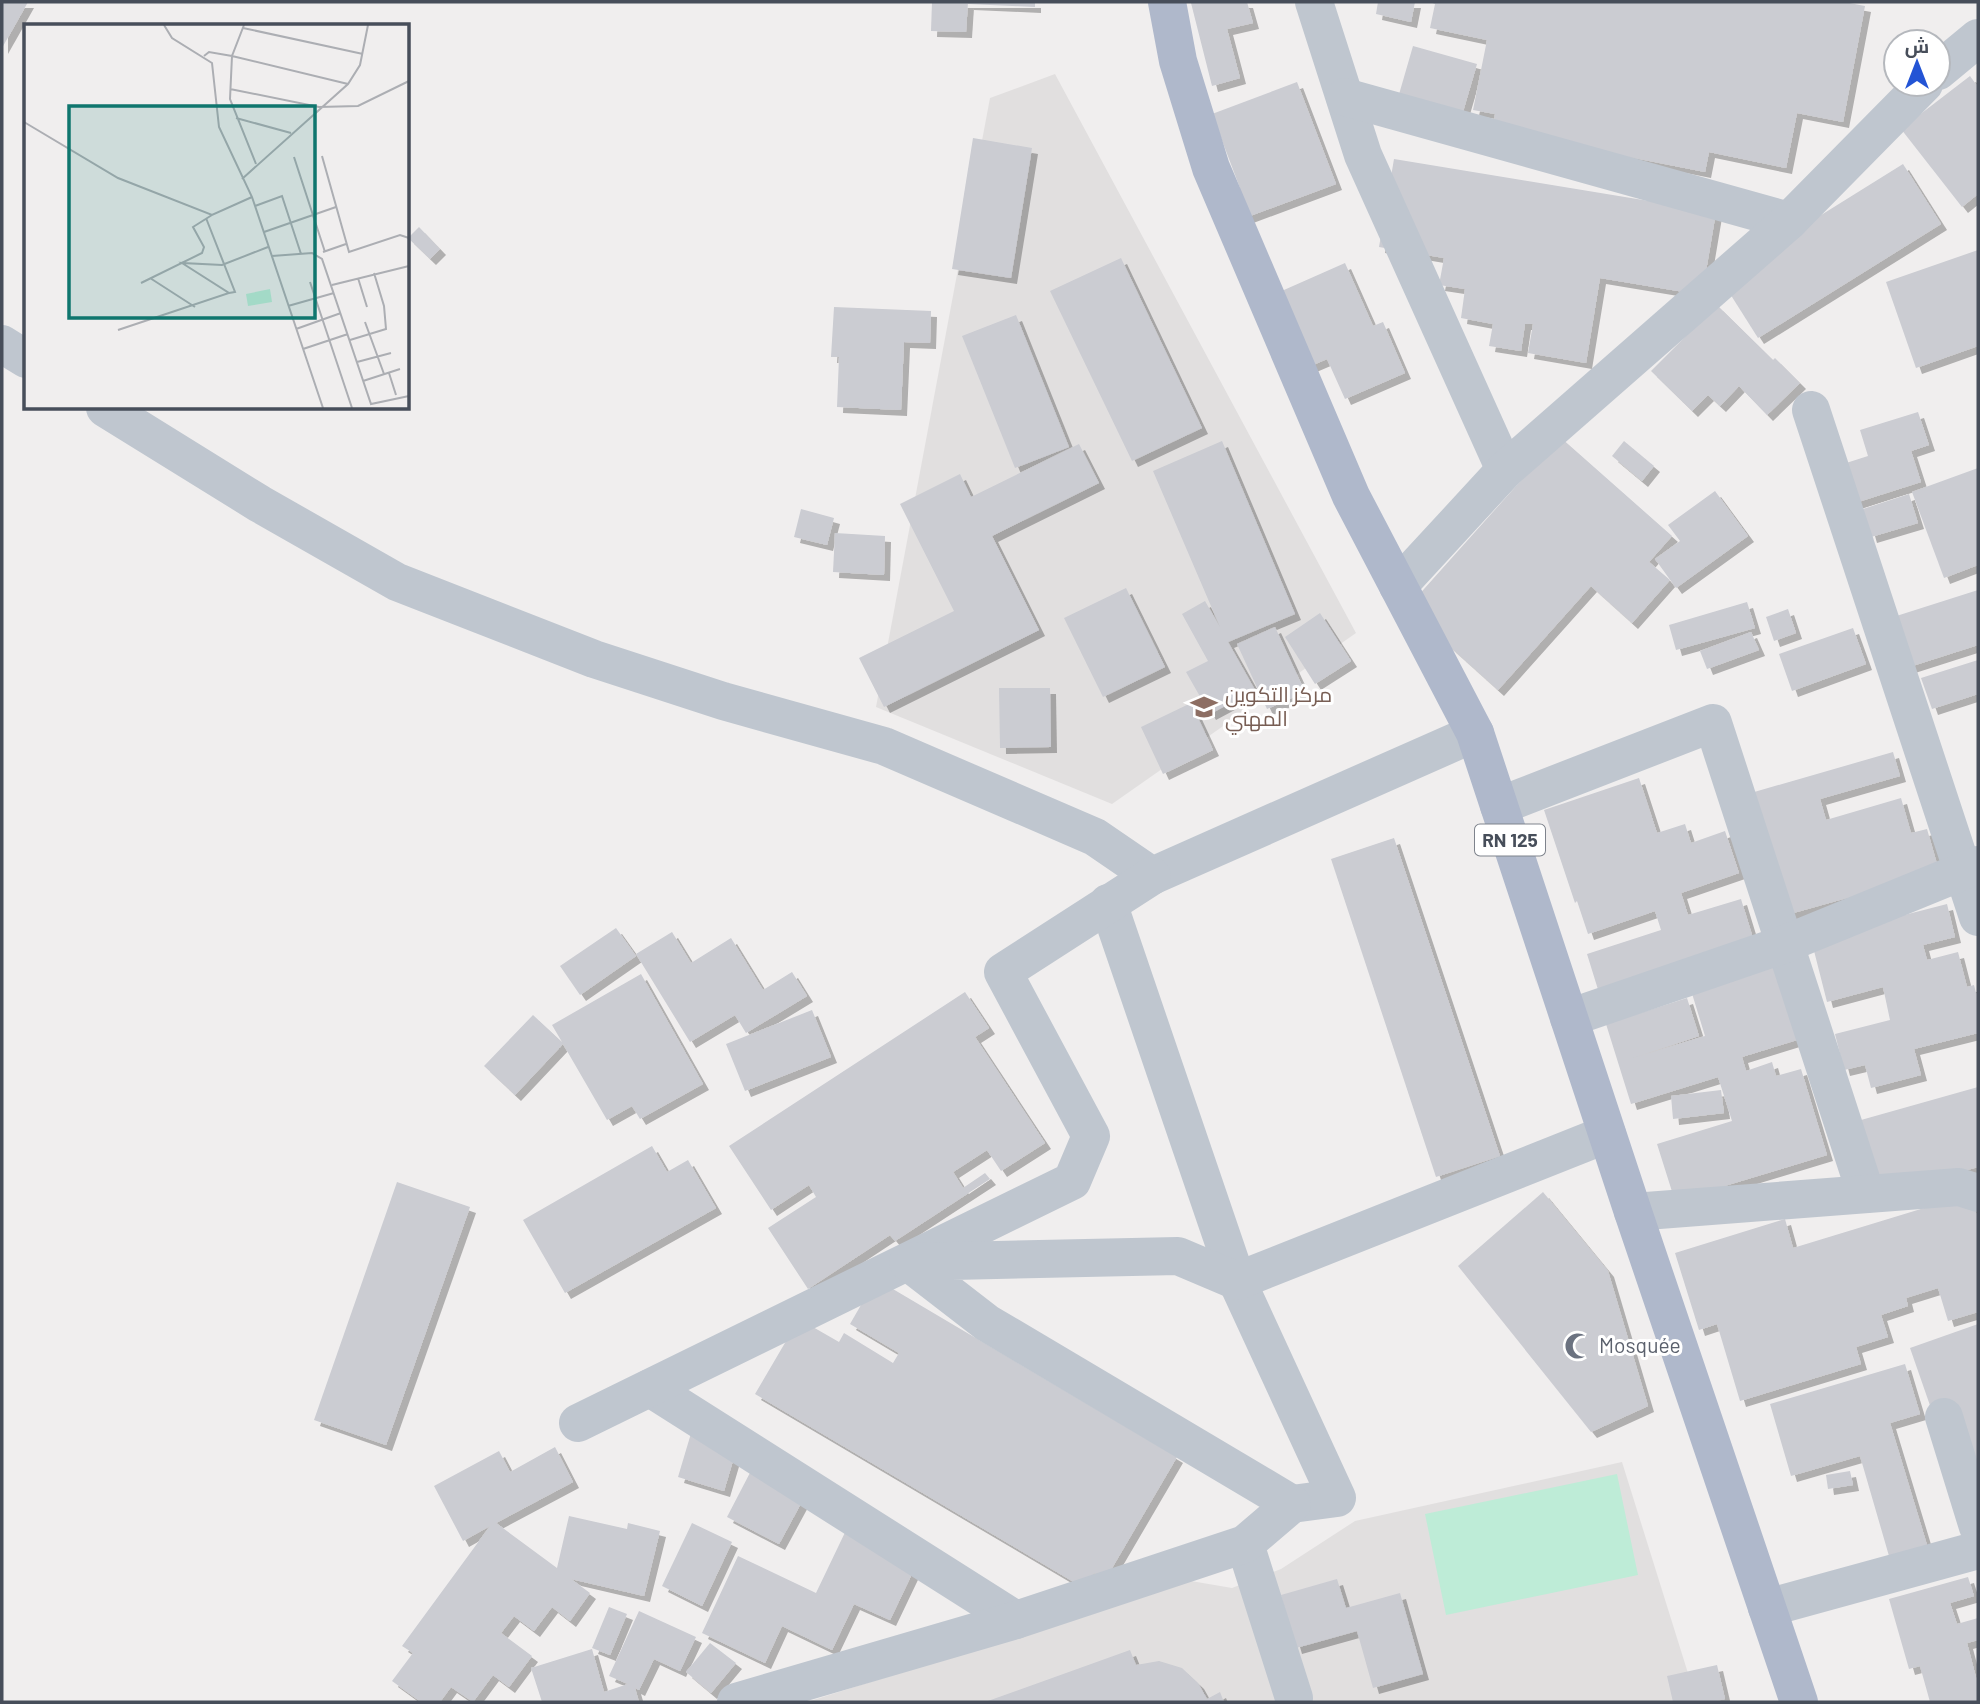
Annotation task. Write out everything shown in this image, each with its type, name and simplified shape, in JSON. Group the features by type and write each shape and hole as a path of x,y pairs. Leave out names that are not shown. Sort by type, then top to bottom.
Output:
{"main road":[{"name":"RN 125","path":"1167,2 1178,61 1211,168 1351,496 1475,733 1799,1702"}],"street":[{"path":"1314,2 1363,155 1506,470"},
{"path":"1952,59 1978,38"},
{"path":"1345,97 1788,220"},
{"path":"1398,586 1506,470 1788,220 1910,98"},
{"path":"2,344 24,358"},
{"path":"108,410 260,504 397,582 594,659 723,701 884,746 1095,837 1152,876"},
{"path":"1811,410 1970,867 1978,917"},
{"path":"1499,806 1713,723 1866,1194"},
{"path":"578,1423 1072,1181 1091,1136 1003,972 1152,876 1475,733"},
{"path":"1569,1018 1785,944 1970,867"},
{"path":"736,1702 1016,1620 1245,1544 1292,1504 1338,1498 1237,1281 1108,904"},
{"path":"908,1262 1178,1256 1237,1281 1607,1134"},
{"path":"1633,1212 1959,1187 1978,1192"},
{"path":"908,1262 987,1323 1292,1504"},
{"path":"650,1388 1016,1620"},
{"path":"1944,1416 1978,1527"},
{"path":"1245,1544 1294,1698"},
{"path":"1767,1608 1978,1550"}],"shaded area":[{"path":"1055,74 1356,633 1112,804 876,707 990,98"},
{"path":"1622,1462 1697,1702 807,1702 1191,1581 1232,1588 1281,1569 1355,1521"}],"green space":[{"path":"1617,1474 1638,1575 1446,1615 1425,1514"}],"building":[{"path":"2,2 28,2 2,48"},
{"path":"932,2 968,2 966,32 931,31"},
{"path":"1035,2 1035,7 968,4"},
{"path":"1247,2 1253,23 1227,29 1240,78 1212,86 1191,3"},
{"path":"1378,2 1415,2 1411,22 1376,14"},
{"path":"1430,2 1844,2 1865,6 1843,122 1797,113 1786,168 1709,152 1705,172 1493,130 1495,114 1473,110 1487,40 1430,28 1435,4"},
{"path":"1413,46 1477,64 1455,139 1391,122"},
{"path":"1970,76 1978,87 1978,194 1962,207 1901,129 1941,98 1952,98 1952,90"},
{"path":"1297,82 1336,184 1218,228 1240,188 1212,114"},
{"path":"973,138 1032,148 1011,278 952,269"},
{"path":"1394,159 1716,212 1702,295 1600,278 1586,363 1528,353 1533,324 1525,324 1521,351 1489,346 1493,324 1461,318 1465,289 1439,285 1444,258 1379,247"},
{"path":"1903,164 1941,224 1758,338 1720,278"},
{"path":"419,227 440,249 430,259 410,240 410,236"},
{"path":"1978,250 1978,346 1916,368 1886,282"},
{"path":"1121,258 1202,428 1132,461 1050,291"},
{"path":"1345,263 1373,326 1383,322 1405,373 1345,399 1327,359 1285,377 1252,304"},
{"path":"1717,305 1800,383 1767,415 1739,386 1720,406 1708,395 1692,411 1651,371"},
{"path":"834,307 931,311 930,343 904,342 901,410 837,407 839,357 831,357"},
{"path":"1016,315 1069,447 1015,468 962,336"},
{"path":"1918,412 1929,445 1911,451 1921,482 1855,503 1843,464 1868,456 1860,430"},
{"path":"1560,437 1672,536 1649,562 1670,580 1632,623 1591,586 1498,690 1407,608"},
{"path":"1222,441 1295,614 1228,642 1255,690 1210,714 1186,672 1208,661 1182,614 1205,601 1220,627 1153,471"},
{"path":"1624,441 1654,466 1642,481 1612,456"},
{"path":"1079,444 1099,483 992,536 1039,630 884,707 859,658 954,611 900,504 960,474 971,497"},
{"path":"1978,468 1978,565 1944,578 1912,492"},
{"path":"1715,491 1748,536 1676,588 1655,559 1680,541 1668,525"},
{"path":"1909,494 1918,523 1871,537 1863,509"},
{"path":"801,509 834,518 827,545 794,537"},
{"path":"835,533 885,536 884,575 833,572"},
{"path":"1126,588 1165,667 1103,697 1064,618"},
{"path":"1978,590 1978,645 1881,676 1865,626"},
{"path":"1747,602 1755,628 1676,650 1669,625"},
{"path":"1788,609 1796,633 1774,641 1766,617"},
{"path":"1320,613 1351,661 1315,684 1285,637"},
{"path":"1275,627 1305,692 1267,709 1237,644"},
{"path":"1853,628 1866,664 1792,691 1779,654"},
{"path":"1751,632 1759,650 1707,669 1700,651"},
{"path":"1978,660 1978,694 1932,709 1921,678"},
{"path":"999,688 1050,688 1051,747 1000,748"},
{"path":"1191,703 1213,750 1163,774 1141,727"},
{"path":"1893,752 1900,776 1820,799 1826,820 1901,798 1911,833 1927,829 1941,878 1886,887 1772,919 1737,797"},
{"path":"1639,778 1657,833 1685,824 1691,843 1725,831 1739,873 1681,893 1688,915 1741,899 1756,948 1600,996 1587,954 1661,930 1655,911 1588,934 1544,810"},
{"path":"1394,838 1500,1156 1436,1177 1331,859"},
{"path":"1947,904 1955,937 1923,945 1927,960 1958,952 1967,987 1974,985 1978,1001 1978,1033 1914,1049 1921,1075 1871,1088 1865,1065 1844,1070 1835,1034 1890,1020 1883,987 1827,1002 1811,939"},
{"path":"616,928 636,956 580,995 560,966"},
{"path":"672,932 691,963 731,938 763,990 792,972 807,996 746,1033 735,1015 690,1042 636,954"},
{"path":"1773,961 1797,1040 1742,1057 1746,1071 1772,1062 1776,1076 1801,1069 1827,1155 1675,1201 1657,1144 1732,1121 1718,1077 1631,1104 1606,1024 1687,998 1699,1036 1633,1058 1705,1036 1690,987"},
{"path":"641,974 703,1084 640,1119 632,1106 607,1120 563,1044 515,1095 484,1066 533,1015 562,1042 552,1025"},
{"path":"965,992 989,1028 975,1037 1045,1143 1001,1171 987,1150 953,1172 963,1188 985,1173 990,1179 895,1241 890,1235 808,1289 768,1228 816,1197 809,1185 771,1210 729,1146"},
{"path":"812,1010 831,1057 745,1091 726,1044"},
{"path":"1978,1087 1978,1167 1882,1194 1861,1120"},
{"path":"1721,1090 1724,1113 1673,1119 1671,1096"},
{"path":"652,1146 667,1172 688,1160 716,1208 565,1293 523,1220"},
{"path":"397,1182 470,1207 386,1445 314,1420"},
{"path":"1543,1192 1608,1271 1648,1406 1591,1432 1458,1266"},
{"path":"1970,1194 1978,1219 1978,1312 1948,1321 1938,1288 1906,1298 1908,1306 1881,1315 1888,1337 1856,1347 1861,1364 1740,1401 1717,1324 1699,1330 1675,1253 1785,1219 1793,1248"},
{"path":"876,1279 1177,1457 1105,1580 1094,1573 1084,1588 755,1394 799,1319 839,1342 844,1333 893,1363 899,1353 850,1324"},
{"path":"1978,1324 1978,1491 1949,1460 1910,1348"},
{"path":"1905,1364 1920,1414 1890,1423 1927,1545 1889,1556 1860,1456 1791,1476 1770,1404"},
{"path":"692,1430 738,1444 724,1491 678,1477"},
{"path":"555,1447 573,1482 496,1523 557,1568 569,1516 627,1529 628,1523 660,1531 644,1596 571,1579 590,1593 570,1621 552,1607 534,1631 514,1616 501,1633 532,1656 509,1687 493,1675 473,1702 451,1687 440,1702 421,1702 392,1681 413,1653 402,1646 490,1526 463,1541 434,1486 499,1451 510,1472"},
{"path":"753,1467 805,1496 779,1544 727,1517"},
{"path":"1850,1471 1853,1485 1828,1489 1826,1475"},
{"path":"850,1522 921,1555 890,1620 854,1604 832,1650 782,1626 765,1663 702,1633 738,1556 816,1593"},
{"path":"692,1523 732,1542 702,1606 662,1586"},
{"path":"1968,1577 1974,1596 1950,1603 1957,1624 1978,1618 1978,1640 1967,1643 1978,1685 1978,1702 1930,1702 1920,1666 1909,1669 1889,1599"},
{"path":"1337,1579 1346,1608 1400,1593 1423,1674 1373,1688 1357,1631 1296,1648 1281,1595"},
{"path":"609,1607 627,1614 610,1655 592,1648"},
{"path":"639,1611 696,1637 680,1671 654,1659 639,1690 635,1688 639,1702 542,1702 531,1668 592,1649 604,1692 628,1684 609,1676"},
{"path":"710,1643 736,1663 711,1693 686,1672"},
{"path":"1130,1650 1136,1665 1159,1661 1182,1668 1198,1683 1207,1699 1220,1692 1224,1702 985,1702"},
{"path":"1717,1665 1725,1699 1711,1702 1673,1702 1667,1676"}],"place":[{"name":"مركز التكوين المهني","path":"1204,707"},
{"name":"Mosquée","path":"1578,1346"}]}
